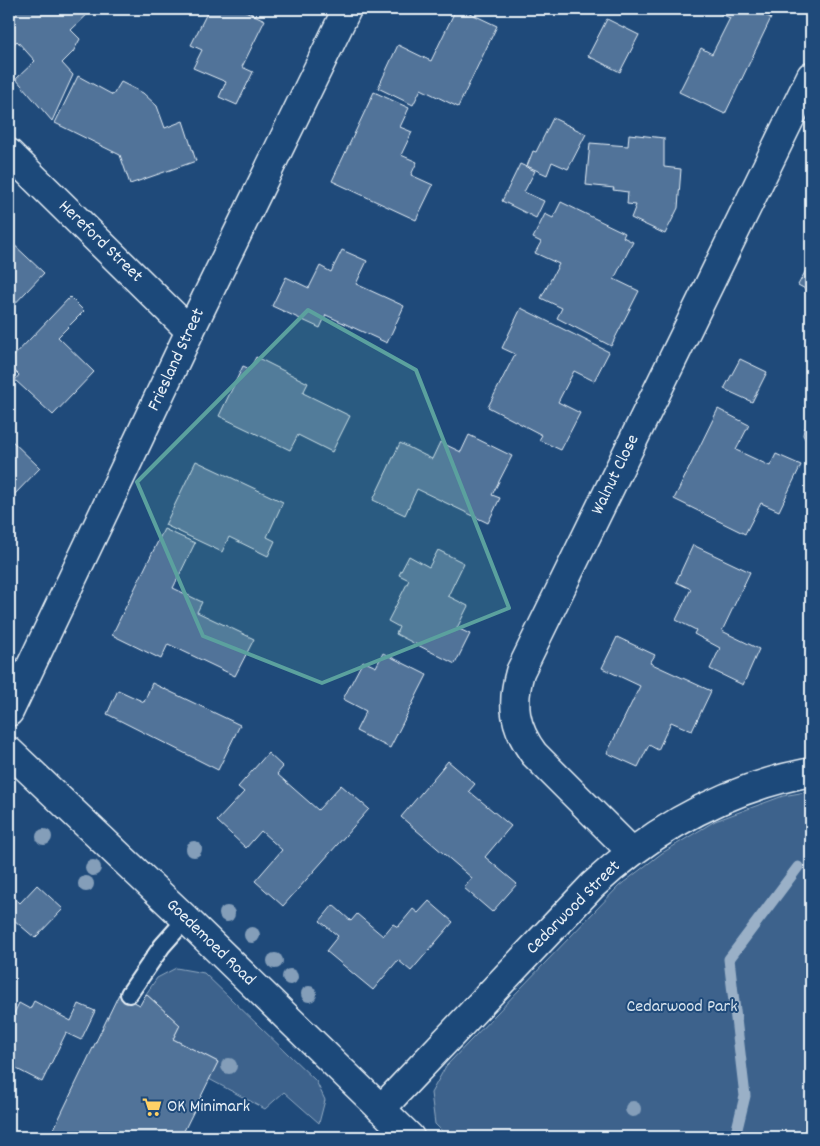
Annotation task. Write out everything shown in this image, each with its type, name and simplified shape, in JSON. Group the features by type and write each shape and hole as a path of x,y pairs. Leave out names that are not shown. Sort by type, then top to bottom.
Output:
{"street":[{"name":"Friesland Street","path":"9,712 190,331 347,9"},
{"name":"Walnut Close","path":"632,852 534,754 526,743 516,717 514,702 516,687 520,672 811,76"},
{"name":"Hereford Street","path":"9,153 190,331"},
{"name":"Goedemoed Road","path":"9,751 186,919 410,1137"},
{"name":"Cedarwood Street","path":"381,1109 593,885 632,852 668,826 708,805 750,788 811,772"}],"lane":[{"path":"129,994 162,946 186,919"}],"highlighted area":[{"path":"308,310 416,370 509,608 322,683 203,636 137,482"}],"green space":[{"path":"9,789 14,790 9,824"},
{"name":"Cedarwood Park","path":"811,791 811,1137 448,1137 435,1124 431,1093 446,1066 619,886 662,853 715,821 783,796"},
{"path":"176,968 204,973 316,1081 325,1100 319,1123 284,1092 265,1109 209,1079 218,1062 173,1039 180,1025 146,994 157,978"}],"building":[{"path":"9,9 93,9 71,30 80,39 73,52 62,63 73,75 52,121 16,79 35,61 17,41 9,48"},
{"path":"209,9 241,9 265,20 242,67 253,72 237,105 219,97 226,82 193,68 202,50 191,45"},
{"path":"456,9 461,9 497,26 458,107 421,89 413,105 378,88 398,45 431,61"},
{"path":"710,9 751,9 771,18 725,114 679,92 701,48 712,54 730,18"},
{"path":"759,9 774,9 771,15"},
{"path":"607,19 639,35 620,72 588,56"},
{"path":"78,76 113,95 121,82 143,93 157,106 165,128 183,121 196,161 130,184 120,155 55,123"},
{"path":"374,92 409,108 400,127 412,132 401,155 417,162 411,175 433,185 416,220 332,181"},
{"path":"553,118 586,134 568,169 552,162 547,175 527,166 533,151 536,152"},
{"path":"629,134 664,138 664,167 681,169 678,208 665,234 631,218 636,205 627,204 628,192 613,190 614,188 586,185 590,143 628,146"},
{"path":"520,164 535,171 524,192 544,201 536,218 502,201"},
{"path":"561,202 625,233 623,237 633,242 614,279 639,291 611,346 557,318 562,308 541,298 559,264 535,253 541,242 533,238 545,214 553,218"},
{"path":"9,240 44,273 9,310"},
{"path":"342,250 367,261 356,284 404,306 387,343 326,315 320,328 272,306 286,277 309,288 320,266 331,272"},
{"path":"811,261 811,292 798,285"},
{"path":"70,297 84,311 58,337 94,372 53,415 15,380 19,375 9,365 9,361"},
{"path":"521,308 609,352 594,381 574,371 558,402 580,413 561,450 539,440 542,435 488,407 515,354 502,348"},
{"path":"256,357 308,383 303,393 350,416 332,452 298,435 290,450 219,416 243,366 250,369"},
{"path":"740,359 767,372 752,402 724,389"},
{"path":"718,409 749,425 736,450 770,466 776,454 801,465 779,511 761,503 745,534 674,499"},
{"path":"811,425 811,447 803,435 804,429"},
{"path":"469,435 512,456 492,495 500,498 488,523 417,489 405,515 373,500 400,443 432,459 440,442 461,452"},
{"path":"9,438 40,468 14,495 9,490"},
{"path":"196,461 283,502 267,537 275,541 268,556 229,537 222,552 165,525"},
{"path":"164,529 195,543 173,588 202,602 197,612 254,639 235,676 168,644 161,659 112,635"},
{"path":"693,545 750,572 722,631 759,649 743,685 710,669 720,648 694,634 696,630 676,620 691,589 676,582"},
{"path":"438,550 464,563 448,596 468,606 457,628 470,634 455,664 396,634 399,627 388,621 409,580 399,575 409,556 429,567"},
{"path":"617,637 655,655 650,663 711,691 692,731 671,722 658,750 649,745 638,767 607,753 640,686 602,668"},
{"path":"383,653 427,675 390,748 356,731 366,711 343,699 363,661 376,667"},
{"path":"152,683 240,725 218,770 107,714 118,690 144,702"},
{"path":"268,753 283,767 277,774 318,810 341,785 369,809 283,906 255,881 282,850 261,831 246,848 217,821 244,792 238,787"},
{"path":"448,761 475,784 469,791 511,826 485,857 517,884 492,912 464,888 472,878 401,817"},
{"path":"37,885 63,909 35,938 14,920 9,926 9,893 20,903"},
{"path":"429,901 453,922 411,971 398,960 373,990 326,951 338,936 320,921 333,905 351,921 357,914 383,936 393,924 398,927 413,909 418,913"},
{"path":"119,994 140,1005 146,994 180,1025 173,1039 218,1062 181,1137 50,1137"},
{"path":"34,1001 71,1021 79,1004 95,1011 81,1040 66,1033 42,1082 9,1065 9,1024 19,1003 30,1009"}],"waterway":[{"path":"735,1137 745,1096 729,959 798,867"}],"place":[{"name":"OK Minimark","path":"152,1107"}]}
